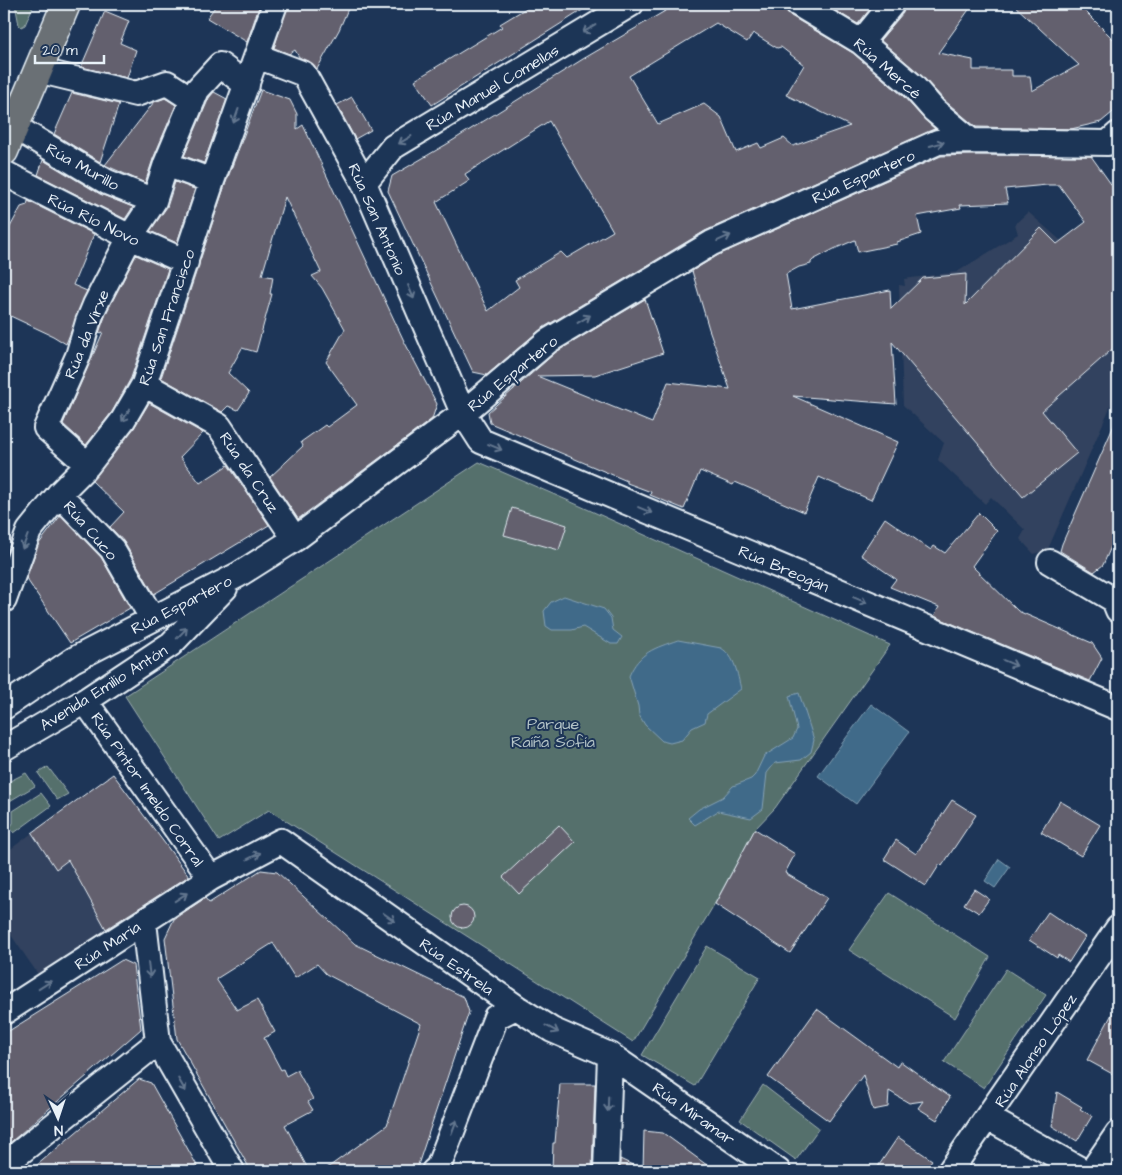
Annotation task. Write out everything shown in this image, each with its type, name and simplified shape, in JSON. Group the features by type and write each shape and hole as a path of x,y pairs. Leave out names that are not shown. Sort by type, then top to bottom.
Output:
{"main road":[{"path":"9,139 66,4"}],"street":[{"name":"Rúa San Francisco","path":"4,600 29,532 60,494 88,465 123,420 144,384 212,182 275,4"},
{"name":"Rúa Manuel Comellas","path":"364,183 393,148 631,4"},
{"path":"861,42 892,4"},
{"name":"Rúa Mercé","path":"808,6 861,42 913,86 934,110 971,141"},
{"name":"Rúa San Antonio","path":"257,56 304,74 364,183 463,413"},
{"name":"Rúa da Virxe","path":"88,465 46,428 78,356 94,305 130,237 154,201 166,164 197,90 220,64 247,85"},
{"path":"37,70 136,94 167,83 194,100"},
{"name":"Rúa Murillo","path":"9,139 154,201"},
{"name":"Rúa Espartero","path":"4,707 74,660 238,575 295,539 463,413 548,341 712,243 938,142 1115,144"},
{"path":"166,164 212,182"},
{"name":"Rúa Río Novo","path":"4,173 130,237 186,262"},
{"name":"Rúa da Cruz","path":"144,384 219,426 295,539"},
{"name":"Rúa Breogán","path":"463,413 481,441 1117,704"},
{"name":"Rúa Cuco","path":"60,494 112,549 152,618"},
{"path":"1050,562 1117,599"},
{"name":"Avenida Emilio Antón","path":"4,748 85,701 171,644 238,575"},
{"name":"Rúa Pintor Imeldo Corral","path":"85,701 211,878"},
{"name":"Rúa Estrela","path":"211,878 282,842 516,1008 552,1030 610,1055"},
{"name":"Rúa María","path":"4,1012 211,878"},
{"path":"144,922 158,1042 232,1171"},
{"name":"Rúa Alonso López","path":"950,1171 1118,928"},
{"path":"434,1171 438,1168 496,1017 516,1008"},
{"path":"4,1165 158,1042"},
{"path":"606,1171 610,1055"},
{"name":"Rúa Miramar","path":"610,1055 778,1171"},
{"path":"988,1118 1083,1171"},
{"path":"1092,1171 1118,1133"}],"shaded area":[{"path":"1028,212 1098,273 1118,294 1118,389 1048,549 1034,554 1020,539 1025,530 991,497 985,504 938,460 944,443 903,405 899,285 905,286 904,279 957,272 1018,234 1015,224"},
{"path":"564,596 604,609 611,618 613,630 622,637 618,644 611,644 583,627 572,630 552,630 546,626 544,611 551,602"},
{"path":"678,640 721,648 733,661 741,689 707,714 705,722 692,728 682,740 670,743 662,741 645,725 639,715 629,676 643,656"},
{"path":"799,693 814,740 811,752 801,760 775,763 767,773 763,809 751,818 718,811 695,825 688,818 699,809 723,797 733,786 751,779 755,775 764,756 793,738 797,729 789,696"},
{"path":"871,704 909,732 856,804 818,776"},
{"path":"32,833 56,868 68,860 153,877 166,897 40,977 4,925 4,854"},
{"path":"999,859 1010,867 995,888 985,881"}],"green space":[{"path":"15,4 34,4 25,25 21,27 19,25"},
{"name":"Parque Raíña Sofía","path":"479,462 890,645 775,808 755,829 715,903 633,1042 269,810 219,841 125,696"},
{"path":"48,767 68,794 57,800 38,773"},
{"path":"26,773 35,786 8,802 4,800 4,784"},
{"path":"41,793 51,806 14,833 10,828 13,823 13,811"},
{"path":"889,893 990,957 955,1018 849,950"},
{"path":"707,946 760,977 695,1086 642,1055"},
{"path":"1006,969 1046,995 984,1088 944,1062"},
{"path":"763,1085 819,1128 796,1160 740,1120"}],"building":[{"path":"217,4 260,4 247,42 207,18"},
{"path":"288,4 350,4 339,30 317,69 299,57 295,50 289,54 274,48"},
{"path":"533,4 592,4 432,105 415,80 502,27 500,24"},
{"path":"677,4 784,4 786,11 791,16 853,53 903,96 935,129 705,231 541,329 487,375 473,372 388,191 392,176","holes":["716,23 747,42 753,33 777,48 781,47 804,65 786,95 850,126 793,146 784,138 761,148 758,143 736,152 721,117 704,104 658,124 629,76","549,121 613,231 567,258 561,252 515,280 519,287 488,311 436,202 469,181 465,174"]},
{"path":"824,4 874,4 858,24"},
{"path":"905,4 973,4 938,53 973,60 973,70 1012,70 1012,76 1030,76 1032,91 1079,65 1013,4 1078,4 1118,44 1118,108 1101,122 1071,129 976,127 944,100 922,76 880,40 903,13"},
{"path":"105,11 129,21 120,43 136,50 127,78 81,67"},
{"path":"261,90 290,100 297,114 297,129 303,125 404,341 437,404 432,419 298,519 270,477 303,446 301,442 325,425 327,427 357,405 326,362 345,329 322,288 312,276 321,272 285,197 262,275 273,277 270,294 272,294 256,352 242,348 228,373 249,393 238,410 228,406 222,412 161,378 225,185"},
{"path":"214,92 227,99 204,163 184,156 209,98"},
{"path":"72,93 119,104 100,162 54,134"},
{"path":"352,97 371,130 355,139 337,105"},
{"path":"165,98 176,105 145,183 105,165 154,102"},
{"path":"941,156 1091,156 1118,194 1118,344 1042,411 1077,453 1023,497 892,342 896,404 793,396 898,442 871,500 819,477 804,512 735,482 733,485 700,471 684,509 650,495 651,492 627,483 627,481 490,423 488,412 556,352 645,299 663,353 595,375 537,376 652,423 668,382 730,389 709,329 692,271 718,255","holes":["1059,185 1086,222 1057,244 1041,228 965,305 966,274 923,278 891,309 890,290 792,309 786,274 799,267 811,264 813,260 834,249 855,240 858,252 897,244 897,242 921,234 917,216 961,208 960,205 1008,203 1005,189"]},
{"path":"43,160 100,194 133,207 125,219 38,175"},
{"path":"175,182 195,189 177,243 150,231 167,207"},
{"path":"28,201 94,234 73,285 87,291 66,344 4,313 4,238 21,207 27,205"},
{"path":"136,255 168,269 131,378 112,412 86,445 63,424 103,332 99,333 107,311"},
{"path":"149,403 203,433 180,457 200,483 228,465 269,525 154,594 124,542 110,527 124,512 92,481 134,428"},
{"path":"1118,416 1118,531 1103,565 1094,572 1060,551"},
{"path":"512,508 567,525 559,550 504,535"},
{"path":"979,513 997,531 972,566 1018,611 1092,643 1102,658 1090,681 934,616 939,607 890,587 896,579 861,555 885,518 931,550 934,546 945,553"},
{"path":"61,515 101,557 130,608 70,643 26,578 38,545"},
{"path":"113,774 189,876 106,929 68,860 56,869 32,833"},
{"path":"952,800 976,815 942,866 940,864 926,886 884,859 896,840 916,854"},
{"path":"1060,801 1100,825 1081,856 1041,832"},
{"path":"559,825 575,842 519,894 503,877"},
{"path":"755,829 795,854 785,873 827,898 790,953 715,904"},
{"path":"261,870 277,872 355,944 464,997 469,1012 416,1171 323,1171 387,1125 421,1024 326,974 317,964 295,978 273,943 216,979 237,1010 257,1000 275,1032 264,1038 281,1070 283,1069 286,1076 297,1070 313,1099 308,1102 313,1110 285,1125 309,1171 251,1171 177,1039 165,938 174,919 205,898 209,903"},
{"path":"974,889 989,899 979,913 964,904"},
{"path":"459,906 467,906 474,913 474,921 467,928 459,928 452,921 452,913"},
{"path":"1048,912 1085,937 1069,962 1058,955 1057,958 1029,940"},
{"path":"122,960 133,965 141,1029 4,1148 4,1034"},
{"path":"1118,1003 1118,1077 1087,1060"},
{"path":"817,1009 897,1067 900,1061 950,1097 937,1120 918,1108 923,1101 909,1103 889,1091 888,1107 873,1110 863,1075 829,1121 768,1077"},
{"path":"139,1079 151,1083 200,1171 30,1171"},
{"path":"560,1084 595,1084 592,1171 552,1171 553,1143 555,1143"},
{"path":"1057,1092 1082,1107 1080,1109 1092,1116 1077,1141 1052,1126"},
{"path":"644,1131 663,1133 715,1171 620,1171 620,1159 643,1170"},
{"path":"898,1137 932,1160 924,1171 875,1171"}]}
